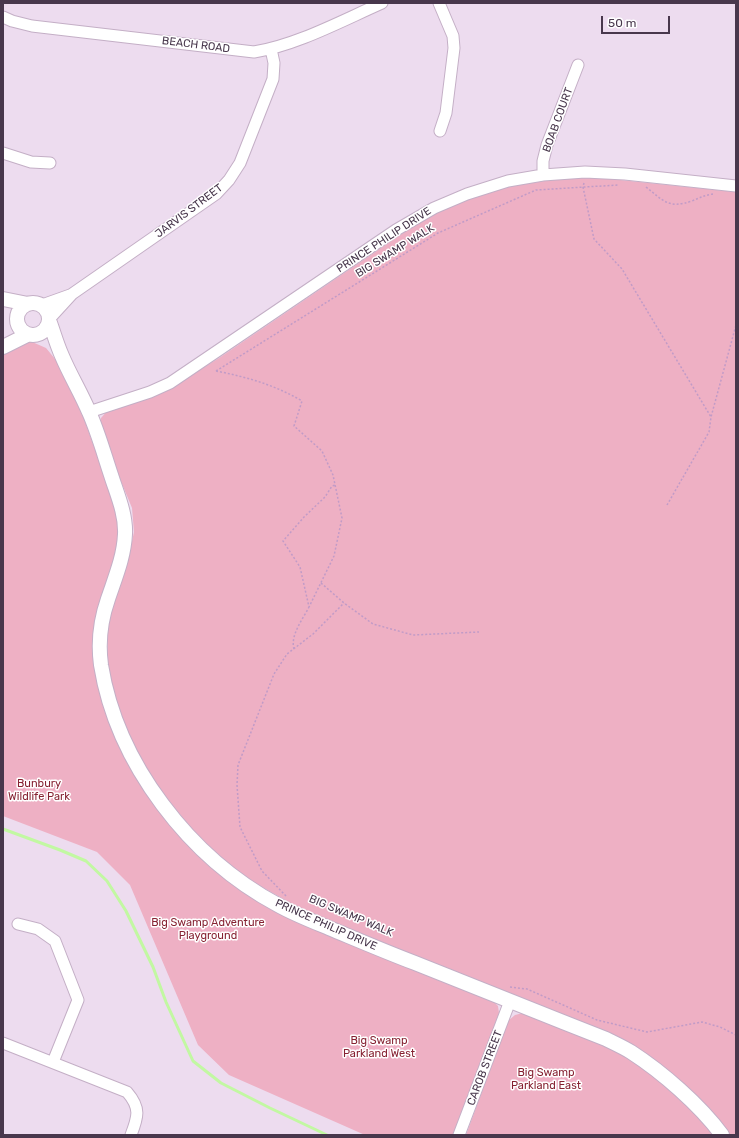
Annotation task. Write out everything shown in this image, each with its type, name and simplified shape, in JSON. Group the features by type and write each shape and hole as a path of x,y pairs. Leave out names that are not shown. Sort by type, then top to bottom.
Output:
{"street":[{"name":"BEACH ROAD","path":"3,17 32,26 254,52 272,49 292,42 382,3"},
{"path":"439,3 453,36 454,48 446,113 440,131"},
{"name":"JARVIS STREET","path":"42,305 72,294 216,194 229,180 240,163 272,79 274,63 272,49"},
{"name":"BOAB COURT","path":"543,175 543,161 547,145 578,65"},
{"path":"3,153 31,162 50,163"},
{"name":"PRINCE PHILIP DRIVE","path":"89,412 150,392 170,383 396,230 434,208 467,194 508,181 543,175 585,172 625,174 736,186"},
{"name":"JARVIS STREET","path":"50,320 72,294"},
{"path":"3,300 18,319 22,332 32,335"},
{"path":"3,300 28,304 37,303 42,305 49,313 50,320 46,331 3,347"},
{"path":"3,342 18,319 20,310 28,304"},
{"name":"PRINCE PHILIP DRIVE","path":"50,320 62,355 89,412 123,510 125,534 120,562 102,620 100,642 101,660 110,704 119,729 150,788 173,818 200,847 226,870 276,905 364,943 509,994 606,1038 630,1051 672,1083 698,1108 722,1135"},
{"name":"PRINCE PHILIP DRIVE","path":"32,335 62,355"},
{"path":"18,924 38,929 56,941 78,1000 53,1062"},
{"name":"CAROB STREET","path":"459,1135 509,994"},
{"path":"3,1043 127,1092 132,1098 138,1111 137,1119 131,1135"}],"path":[{"path":"619,184 583,187 594,239 622,269 711,417"},
{"name":"BIG SWAMP WALK","path":"294,649 294,635 334,556 342,518 336,485 322,452 294,426 302,400 284,390 243,377 216,371 438,233 536,190 583,187"},
{"path":"646,187 666,202 678,205 705,195 720,194"},
{"path":"667,505 709,432 711,417 736,326"},
{"path":"309,607 300,567 283,541 324,497 332,486 336,485"},
{"path":"321,583 344,603 373,624 413,635 479,632"},
{"path":"286,895 262,871 240,826 237,785 238,765 274,674 287,654 314,634 344,603"},
{"path":"509,994 527,988 597,1020 647,1032 702,1022 720,1027 736,1035"}],"shaded area":[{"path":"3,3 736,3 736,1135 3,1135"}],"green space":[{"path":"563,178 601,178 736,192 736,1135 729,1135 700,1104 637,1049 622,1039 366,937 303,910 246,878 201,840 155,784 117,713 107,666 108,622 114,597 127,565 134,532 132,508 99,428 101,418 108,410 164,392 219,358 406,231 442,210 477,196 507,187"},
{"name":"Big Swamp Parkland West","path":"30,341 46,348 60,365 83,416 118,514 119,539 95,636 142,782 165,820 217,870 493,1001 498,1006 499,1013 454,1135 365,1135 229,1075 198,1045 130,885 97,852 3,816 3,353 14,346"},
{"name":"Big Swamp Parkland East","path":"523,1013 605,1043 630,1056 664,1082 716,1135 466,1135 508,1021 515,1015"}],"waterway":[{"path":"3,829 86,861 107,881 126,911 153,967 166,1002 193,1061 221,1083 327,1135"}],"park label":[{"name":"Bunbury Wildlife Park","path":"39,790"},
{"name":"Big Swamp Adventure Playground","path":"208,929"}]}
